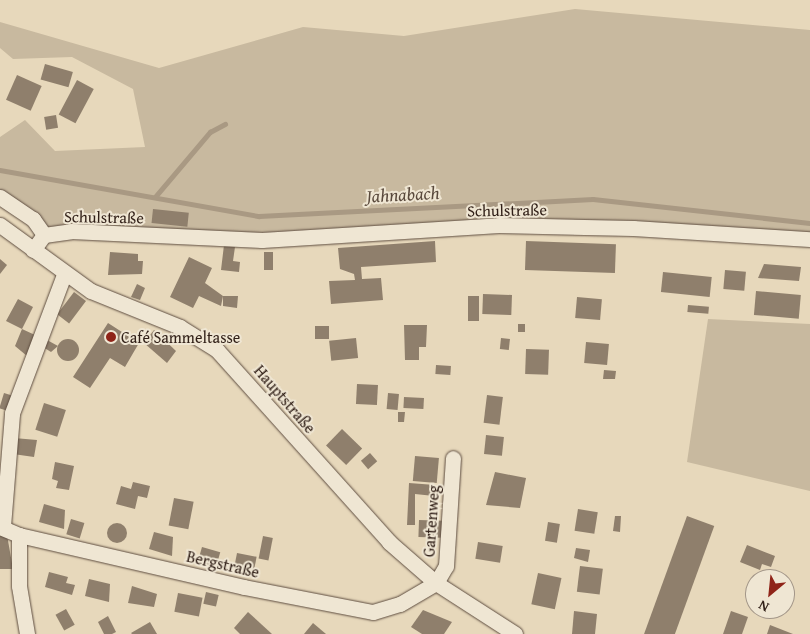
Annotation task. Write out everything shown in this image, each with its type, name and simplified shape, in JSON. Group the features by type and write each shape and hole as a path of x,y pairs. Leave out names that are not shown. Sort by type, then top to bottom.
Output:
{"street":[{"path":"0,197 33,219 44,235"},
{"name":"Hauptstraße","path":"0,225 64,275 91,291 180,327 217,350 389,542 436,583 515,634"},
{"name":"Schulstraße","path":"33,250 44,235 71,231 262,240 499,225 632,228 810,239"},
{"path":"2,526 12,413 64,275"},
{"name":"Gartenweg","path":"436,583 446,566 453,458"},
{"name":"Bergstraße","path":"2,526 19,535 350,611 374,612 400,604 436,583"},
{"path":"19,535 19,586 27,634"}],"shaded area":[{"path":"575,9 810,30 810,239 633,228 44,235 0,197 0,137 25,120 55,151 145,147 133,89 72,57 13,59 0,48 0,22 159,68 303,27 404,36"},
{"path":"708,319 810,324 810,491 687,462"}],"building":[{"path":"45,64 73,72 68,87 41,79"},
{"path":"17,75 42,86 31,111 6,100"},
{"path":"77,80 94,89 75,123 59,114"},
{"path":"56,115 58,128 46,130 44,117"},
{"path":"153,209 189,213 187,227 152,223"},
{"path":"435,241 436,262 361,267 362,279 381,278 383,300 331,304 329,281 355,280 354,274 340,269 338,248"},
{"path":"526,241 616,244 615,273 525,270"},
{"path":"224,245 235,247 233,261 240,262 239,272 221,270"},
{"path":"110,252 138,254 138,261 143,261 142,274 108,275"},
{"path":"264,252 273,252 273,270 264,270"},
{"path":"189,257 212,268 205,283 223,296 221,306 199,296 193,308 170,297"},
{"path":"0,259 7,265 0,274"},
{"path":"764,264 801,267 799,281 758,278"},
{"path":"725,270 746,272 744,291 723,289"},
{"path":"663,272 712,277 710,297 661,292"},
{"path":"137,284 145,288 140,300 131,297"},
{"path":"756,291 801,295 799,319 754,315"},
{"path":"74,292 86,301 69,323 57,314"},
{"path":"483,294 512,295 511,315 482,314"},
{"path":"223,296 238,296 237,308 223,306"},
{"path":"468,296 479,296 479,321 468,321"},
{"path":"577,297 602,299 600,320 575,318"},
{"path":"18,299 33,307 22,329 6,321"},
{"path":"688,305 709,307 708,314 687,312"},
{"path":"108,323 139,343 125,367 110,358 90,388 73,377"},
{"path":"518,324 525,324 525,332 518,332"},
{"path":"404,325 427,325 426,347 419,347 419,360 405,360"},
{"path":"315,326 329,326 329,339 315,339"},
{"path":"22,329 35,335 27,356 15,346"},
{"path":"154,330 176,351 167,363 144,343"},
{"path":"356,338 358,358 331,361 329,341"},
{"path":"501,338 510,339 509,350 500,349"},
{"path":"68,339 76,342 79,350 76,358 68,361 60,358 57,350 60,342"},
{"path":"47,340 58,346 51,352 43,347"},
{"path":"586,342 609,344 607,365 584,363"},
{"path":"526,349 549,350 548,375 525,374"},
{"path":"436,365 451,366 450,375 435,374"},
{"path":"604,370 616,371 615,379 603,379"},
{"path":"357,384 378,385 377,405 356,404"},
{"path":"4,393 14,396 9,411 0,409"},
{"path":"388,393 399,394 398,410 387,409"},
{"path":"487,395 503,397 499,425 484,423"},
{"path":"404,397 424,398 423,409 403,408"},
{"path":"44,403 66,410 57,437 35,430"},
{"path":"398,412 405,412 404,422 398,422"},
{"path":"342,429 362,448 346,465 326,446"},
{"path":"486,435 504,437 502,456 484,454"},
{"path":"14,438 37,440 34,457 13,454"},
{"path":"370,453 377,461 368,469 361,461"},
{"path":"415,456 439,458 437,483 413,481"},
{"path":"55,462 74,466 69,490 56,488 58,481 52,479"},
{"path":"495,472 526,478 520,508 486,505"},
{"path":"133,482 150,486 147,498 138,496 135,509 116,504 121,486 131,489"},
{"path":"409,483 435,485 434,496 415,494 415,525 407,525"},
{"path":"174,498 194,502 188,529 169,525"},
{"path":"44,504 65,510 64,529 39,522"},
{"path":"578,509 598,512 594,534 575,531"},
{"path":"615,516 621,516 620,532 613,531"},
{"path":"687,516 714,526 675,634 644,634"},
{"path":"71,519 84,523 80,538 66,534"},
{"path":"419,520 443,521 442,538 418,537"},
{"path":"548,522 560,524 557,543 545,541"},
{"path":"117,523 124,526 127,533 124,540 117,543 110,540 107,533 110,526"},
{"path":"154,532 173,537 172,556 149,549"},
{"path":"7,535 13,569 0,569 0,536"},
{"path":"263,536 273,538 268,560 259,559"},
{"path":"478,542 503,546 500,563 475,559"},
{"path":"747,545 775,556 771,567 762,564 760,569 740,562"},
{"path":"202,547 220,552 216,568 198,562"},
{"path":"576,548 590,550 588,562 574,558"},
{"path":"237,553 257,557 253,575 233,572"},
{"path":"580,566 603,569 600,595 577,592"},
{"path":"49,572 68,577 66,583 75,585 72,595 45,587"},
{"path":"538,573 561,578 555,609 531,604"},
{"path":"89,579 110,584 109,602 85,596"},
{"path":"132,586 157,594 154,607 128,603"},
{"path":"206,592 219,595 216,607 203,604"},
{"path":"178,593 203,598 199,616 174,612"},
{"path":"66,609 75,625 64,631 56,615"},
{"path":"423,610 452,622 444,634 422,634 411,627"},
{"path":"574,611 597,614 595,634 572,634"},
{"path":"731,611 745,616 745,619 747,619 742,634 723,634"},
{"path":"248,612 272,634 240,634 234,628"},
{"path":"108,616 116,632 104,634 98,622"},
{"path":"150,622 157,634 131,633"},
{"path":"313,623 326,634 304,634"},
{"path":"770,625 793,634 767,634"}],"waterway":[{"path":"155,197 210,132 225,124"},
{"name":"Jahnabach","path":"0,170 259,216 593,199 810,223"}],"place":[{"name":"Café Sammeltasse","path":"111,337"}]}
